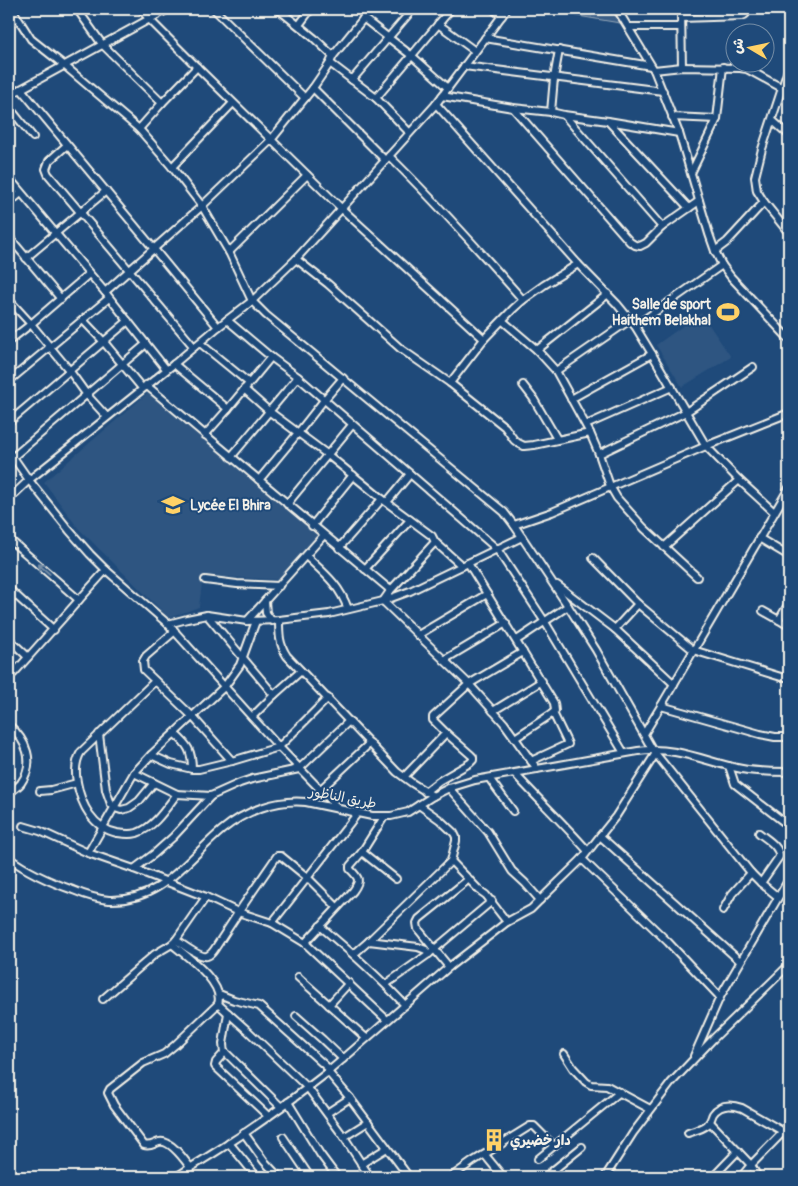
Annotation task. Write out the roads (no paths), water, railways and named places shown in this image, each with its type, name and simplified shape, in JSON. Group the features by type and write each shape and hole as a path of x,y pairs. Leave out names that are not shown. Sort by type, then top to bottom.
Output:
{"street":[{"path":"12,9 31,39 139,129 172,167 202,206 229,252 252,301 266,315 504,512 596,650 654,751 751,873 761,883 779,895 789,895"},
{"path":"77,9 102,44 162,103"},
{"path":"141,9 342,210 484,339"},
{"path":"10,92 21,89 65,66 168,9"},
{"path":"214,9 305,98"},
{"path":"278,9 314,38 352,80 376,98 410,132"},
{"path":"299,25 311,9"},
{"path":"9,381 83,320 130,270 202,206 271,140 313,88 332,59 371,9"},
{"path":"352,80 413,9"},
{"path":"376,98 451,9"},
{"path":"493,9 502,16"},
{"path":"9,499 29,480 252,301 296,259 436,104 507,9"},
{"path":"617,9 653,68 663,91 715,251 731,276 789,339"},
{"path":"681,9 682,67"},
{"path":"681,18 742,16 745,15 747,9"},
{"path":"363,18 412,56 448,88"},
{"path":"438,24 475,51"},
{"path":"629,27 681,27"},
{"path":"485,38 653,68 746,69 782,88"},
{"path":"550,112 559,50"},
{"path":"464,66 663,91"},
{"path":"139,129 197,67"},
{"path":"789,67 754,177 757,191 789,233"},
{"path":"691,173 717,119 723,68"},
{"path":"313,88 387,158 423,189 523,300"},
{"path":"21,89 218,327"},
{"path":"442,96 513,108 608,120 678,133"},
{"path":"172,167 233,103"},
{"path":"436,104 578,264 608,294 632,323 652,354 706,446 774,512"},
{"path":"9,107 33,137"},
{"path":"513,108 630,242 635,245 640,246 646,243 662,227 699,201"},
{"path":"564,114 662,227"},
{"path":"672,117 717,119"},
{"path":"608,120 689,208"},
{"path":"772,120 789,135"},
{"path":"67,145 49,161 46,169 50,176 80,213 197,345 247,386 270,412 432,536 462,566"},
{"path":"229,252 307,175"},
{"path":"9,178 166,369"},
{"path":"26,258 106,191"},
{"path":"9,203 21,193"},
{"path":"715,251 727,242 764,202"},
{"path":"9,237 61,299"},
{"path":"296,259 328,284 401,349 450,383 505,427 518,443 530,446 590,432"},
{"path":"450,383 484,339 523,300 578,264"},
{"path":"556,371 722,264"},
{"path":"9,341 89,274"},
{"path":"537,350 608,294"},
{"path":"9,300 69,370 87,395 108,417"},
{"path":"83,320 144,387 205,435 390,591"},
{"path":"227,320 298,377 497,549 545,622 624,753"},
{"path":"9,422 128,321"},
{"path":"503,321 537,350 556,371 590,432 610,486 617,498 644,528 697,577"},
{"path":"146,344 87,395 11,455 69,530 106,570 168,624 279,747 338,808"},
{"path":"571,398 652,354"},
{"path":"205,435 271,357"},
{"path":"174,364 228,409"},
{"path":"599,454 686,412 753,367"},
{"path":"231,457 298,377"},
{"path":"259,480 343,378"},
{"path":"522,385 533,398 557,440"},
{"path":"586,426 672,387"},
{"path":"514,525 552,512 610,486 789,413"},
{"path":"287,504 352,425"},
{"path":"339,548 410,474"},
{"path":"312,526 353,475"},
{"path":"664,547 739,480"},
{"path":"644,734 789,488"},
{"path":"365,569 410,520"},
{"path":"247,621 324,536"},
{"path":"168,624 207,615 247,621 272,621 329,614 383,601 410,591 522,537"},
{"path":"9,538 79,600"},
{"path":"759,538 789,556"},
{"path":"383,601 436,542"},
{"path":"306,556 334,583 348,609"},
{"path":"593,558 638,604 693,650 781,677 789,677"},
{"path":"468,563 554,703 555,711 553,713 515,738"},
{"path":"9,676 54,630 106,570"},
{"path":"205,580 279,586"},
{"path":"551,580 615,629 674,684"},
{"path":"9,589 54,630"},
{"path":"418,635 487,594"},
{"path":"265,601 266,613 272,621"},
{"path":"383,601 469,684 515,738 538,769"},
{"path":"779,620 789,603"},
{"path":"615,629 638,604"},
{"path":"517,640 568,606"},
{"path":"763,612 789,626"},
{"path":"207,615 274,695"},
{"path":"279,620 279,638 284,650 301,671 397,772 433,796"},
{"path":"88,853 134,773 225,686 235,673 256,621"},
{"path":"444,660 506,623"},
{"path":"174,631 143,661 144,670 192,716 232,761"},
{"path":"9,639 28,657"},
{"path":"426,792 439,781 473,760 473,757 446,733 433,718 469,684 523,652"},
{"path":"252,717 301,671"},
{"path":"155,681 81,752 77,759 76,777 86,810 103,828 112,832 124,834 138,833 153,824 177,794"},
{"path":"493,711 542,681"},
{"path":"151,756 170,764 199,769 279,747 328,698"},
{"path":"661,706 760,734 789,738"},
{"path":"531,760 568,744 553,713"},
{"path":"134,869 173,837 211,796 240,783 300,769 349,721"},
{"path":"9,725 24,743 27,752 27,766 25,776 20,784 9,793"},
{"path":"404,777 446,733"},
{"path":"99,734 104,761 106,790 111,804 115,808 122,810 134,805 154,783"},
{"path":"175,734 188,746 192,757 192,769"},
{"path":"320,790 370,743"},
{"name":"طريق الناظور","path":"9,858 60,886 83,894 103,899 130,898 146,893 167,882 221,831 237,819 245,814 279,803 296,801 372,816 399,815 408,812 448,788 475,780 624,753 670,750 743,770 789,772"},
{"path":"176,1177 244,1133 308,1088 449,967 508,922 531,909 582,859 587,850 616,816 654,751"},
{"path":"730,766 735,784 789,826"},
{"path":"134,773 177,794 211,796"},
{"path":"515,774 587,850"},
{"path":"489,778 513,811"},
{"path":"40,791 78,783"},
{"path":"448,788 488,832 512,871 540,900"},
{"path":"354,954 451,861 456,837 440,820 419,805"},
{"path":"272,924 357,814"},
{"path":"305,943 358,883 357,876 350,869 350,866 362,852 384,816"},
{"path":"23,826 40,831 88,853 134,869 272,924 305,943 387,1020"},
{"path":"759,833 777,848 780,853 761,883"},
{"path":"600,836 740,961"},
{"path":"362,852 396,880"},
{"path":"174,942 202,956 210,955 277,856 281,856 308,878 337,907"},
{"path":"582,859 668,942 720,997"},
{"path":"451,861 492,901 508,922"},
{"path":"723,910 732,894 751,873"},
{"path":"692,1060 720,997 789,878"},
{"path":"431,952 417,927 418,921 469,879"},
{"path":"103,999 155,954 174,942 206,897"},
{"path":"386,984 431,952 492,901"},
{"path":"320,926 354,954 405,1005"},
{"path":"369,941 423,948 449,967"},
{"path":"174,942 208,975 219,994 218,1004 164,1054 143,1063 110,1088 108,1093 114,1105 144,1145 150,1146 163,1141 166,1142 190,1167"},
{"path":"787,967 789,976"},
{"path":"608,1176 633,1133 671,1083 787,967"},
{"path":"298,977 366,1038"},
{"path":"329,1005 349,983"},
{"path":"219,994 259,1006 329,1071 387,1148 404,1176"},
{"path":"218,1004 308,1088 344,1137 370,1177"},
{"path":"228,1013 223,1044 224,1053 281,1107"},
{"path":"296,1016 343,1059"},
{"path":"704,1033 713,1039"},
{"path":"224,1053 215,1066 268,1116"},
{"path":"564,1054 573,1068 586,1082 591,1085 606,1086 650,1109"},
{"path":"538,1159 620,1092"},
{"path":"327,1113 350,1098"},
{"path":"288,1102 320,1154 337,1177"},
{"path":"688,1133 708,1124 712,1115 722,1106 736,1106 784,1132"},
{"path":"344,1137 368,1122"},
{"path":"710,1122 738,1151 758,1177"},
{"path":"451,1177 530,1126 534,1126 554,1146"},
{"path":"741,1177 789,1126"},
{"path":"244,1133 264,1161 279,1177"},
{"path":"283,1138 310,1177"},
{"path":"229,1143 257,1177"},
{"path":"361,1164 387,1148"},
{"path":"546,1177 582,1148"},
{"path":"713,1177 738,1151"},
{"path":"485,1155 503,1177"}],"place":[{"name":"Salle de sport Haithem Belakhal","path":"728,312"},
{"name":"Lycée El Bhira","path":"173,505"},
{"name":"دار خضيري","path":"494,1140"}]}
